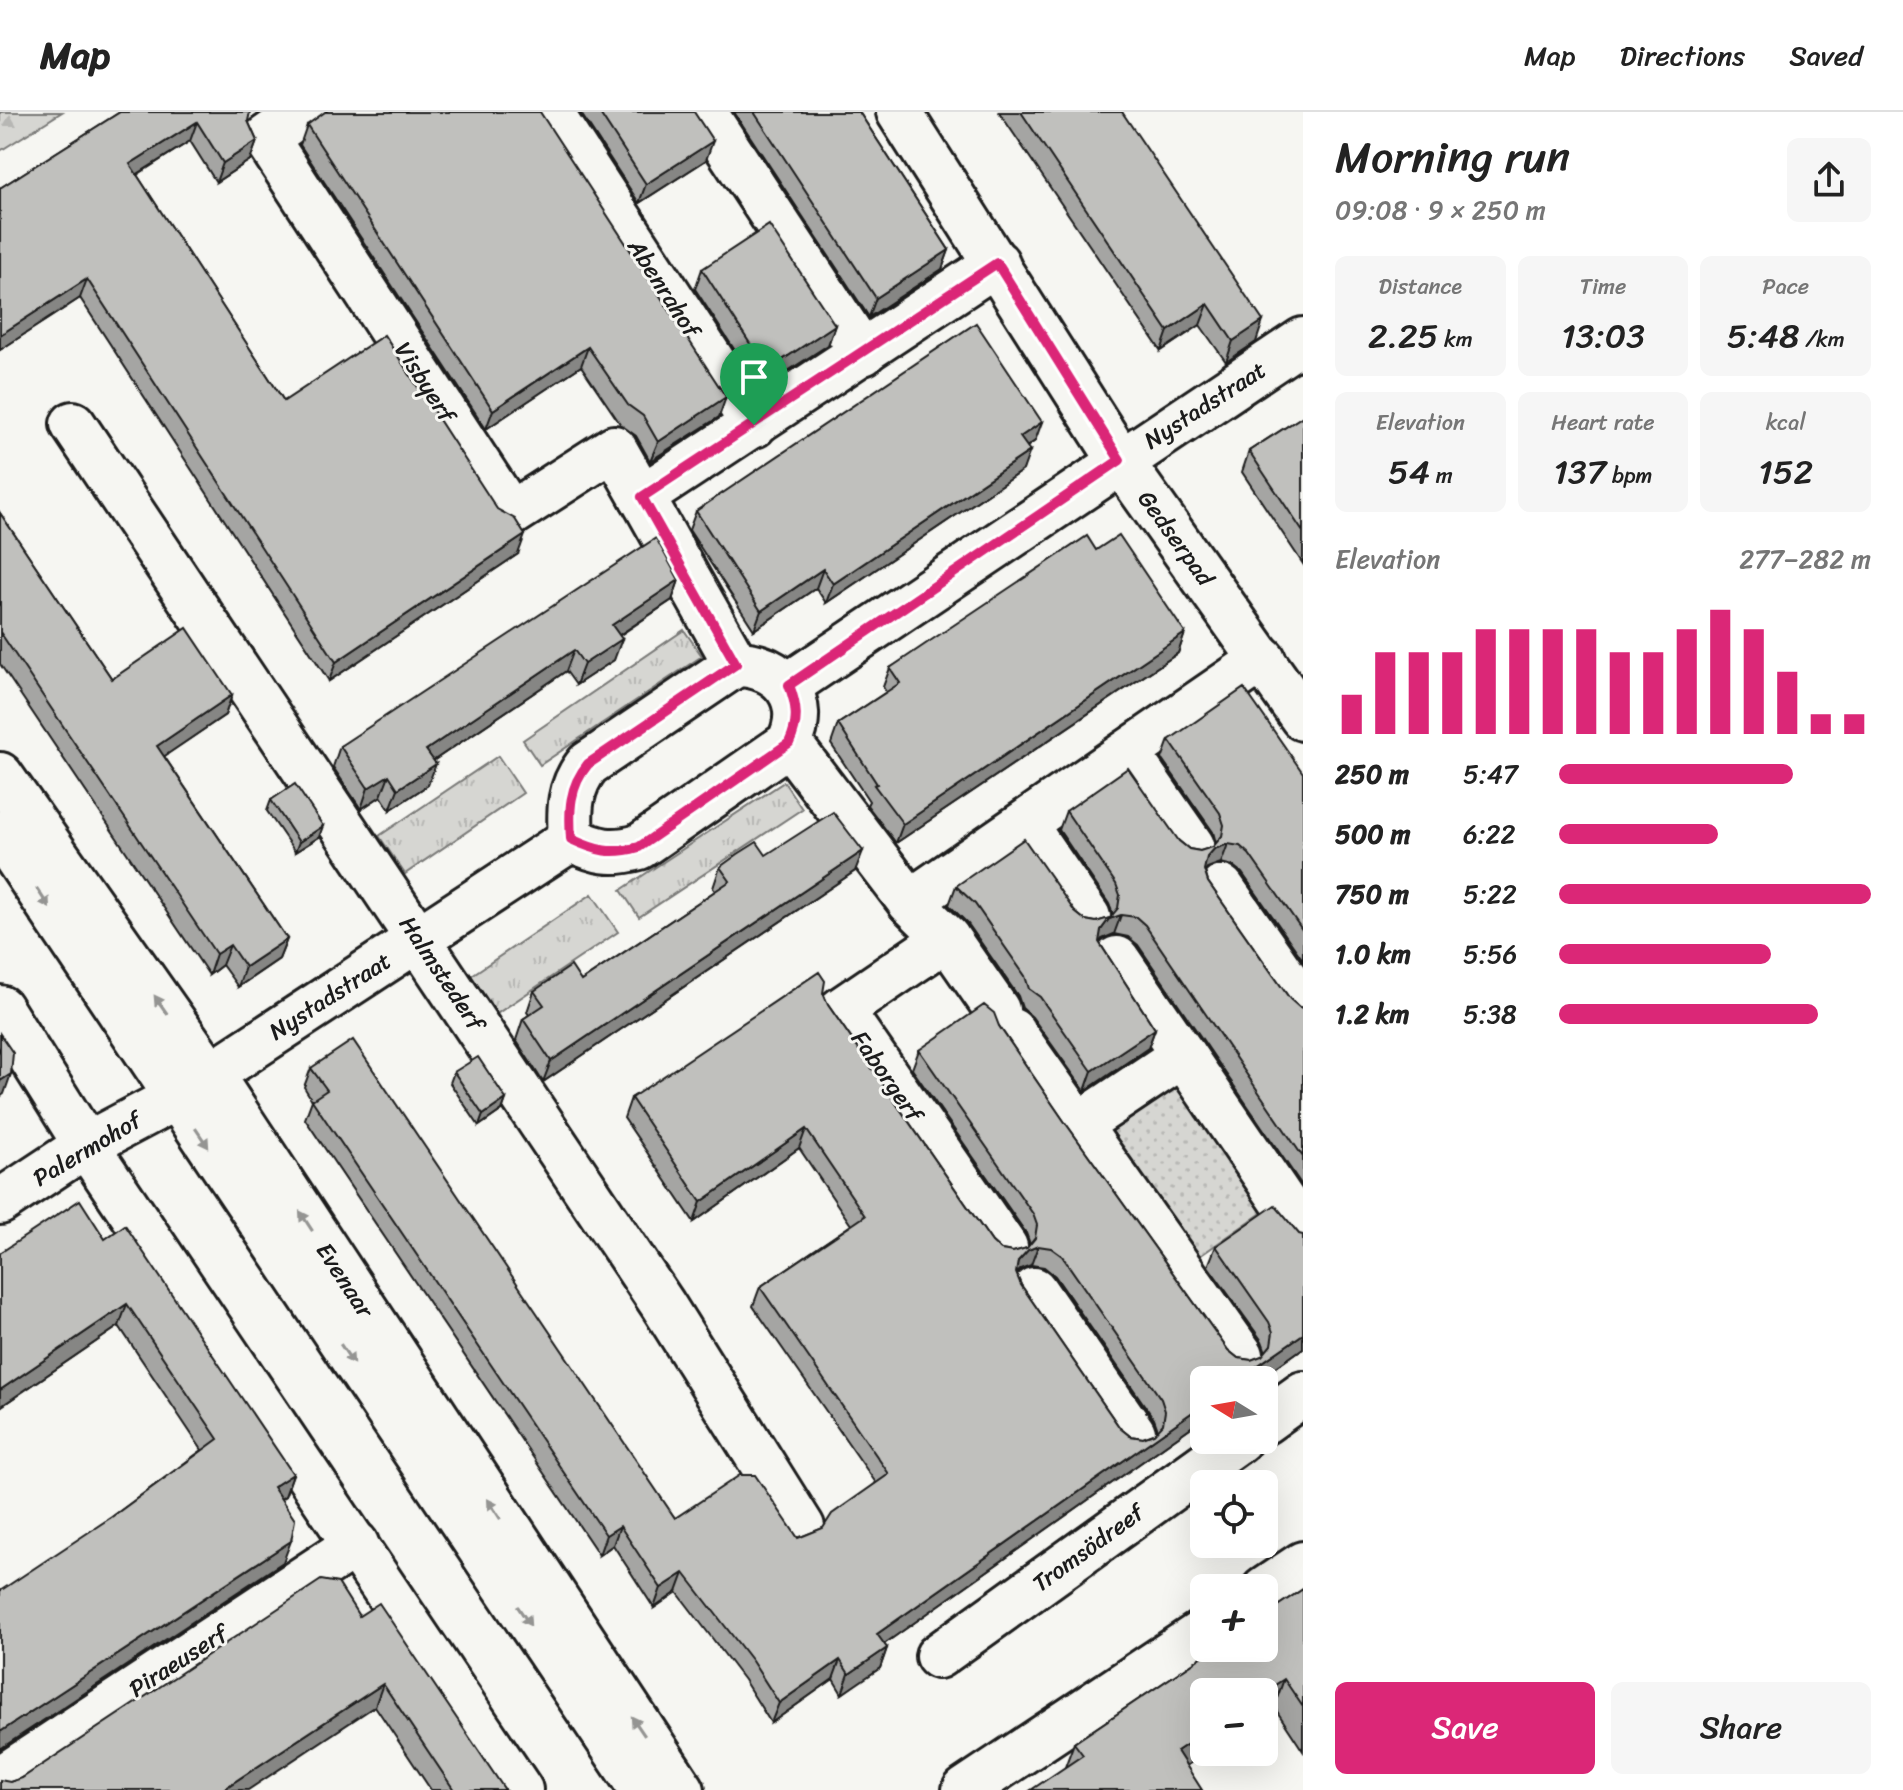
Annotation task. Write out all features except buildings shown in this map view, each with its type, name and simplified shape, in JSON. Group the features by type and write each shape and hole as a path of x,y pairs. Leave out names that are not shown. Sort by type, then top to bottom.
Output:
{"street":[{"name":"Visbyerf","path":"303,112 266,138 511,514 614,448 642,497"},
{"name":"Abenrahof","path":"550,112 754,425"},
{"path":"704,112 863,353"},
{"name":"Gedserpad","path":"899,112 1120,460 1303,718"},
{"path":"736,664 642,497 997,263"},
{"name":"Nystadstraat","path":"789,685 1303,340"},
{"name":"Halmstederf","path":"73,424 663,1305 802,1527"},
{"path":"910,902 1263,659"},
{"path":"736,664 751,664 772,672 789,685 797,705 796,729 789,743 639,847 617,853 597,851 571,839 571,795 577,777 588,764 736,664"},
{"path":"789,743 910,902 947,938 1077,1126 1250,1366"},
{"path":"1127,753 1192,846"},
{"name":"Evenaar","path":"0,775 211,1075 682,1790"},
{"path":"1024,824 1088,917"},
{"name":"Evenaar","path":"0,833 642,1790"},
{"name":"Nystadstraat","path":"175,1098 571,839"},
{"path":"1222,888 1303,1004"},
{"name":"Faborgerf","path":"947,938 841,1010 1005,1247"},
{"path":"1117,959 1303,1231"},
{"path":"0,1008 86,1145 520,1790"},
{"path":"1077,1126 1183,1055"},
{"name":"Palermohof","path":"0,1202 86,1145 175,1098"},
{"path":"1034,1290 1171,1489"},
{"name":"Tromsödreef","path":"938,1656 1220,1454"},
{"name":"Piraeuserf","path":"0,1779 356,1544"},
{"path":"1278,1581 1303,1564"},
{"path":"965,1790 1190,1640"}],"green space":[{"path":"0,112 62,112 0,151"},
{"path":"684,630 702,656 540,765 523,740"},
{"path":"498,756 523,793 405,874 379,836"},
{"path":"784,782 802,809 639,917 621,890"},
{"path":"592,894 618,932 495,1015 469,977"},
{"path":"1181,1069 1273,1205 1191,1262 1097,1127"}],"route":[{"path":"997,263 1120,460 789,685 797,705 796,729 789,743 639,847 617,853 597,851 571,839 569,813 577,777 588,764 736,664 642,497 754,425 997,263"}]}
